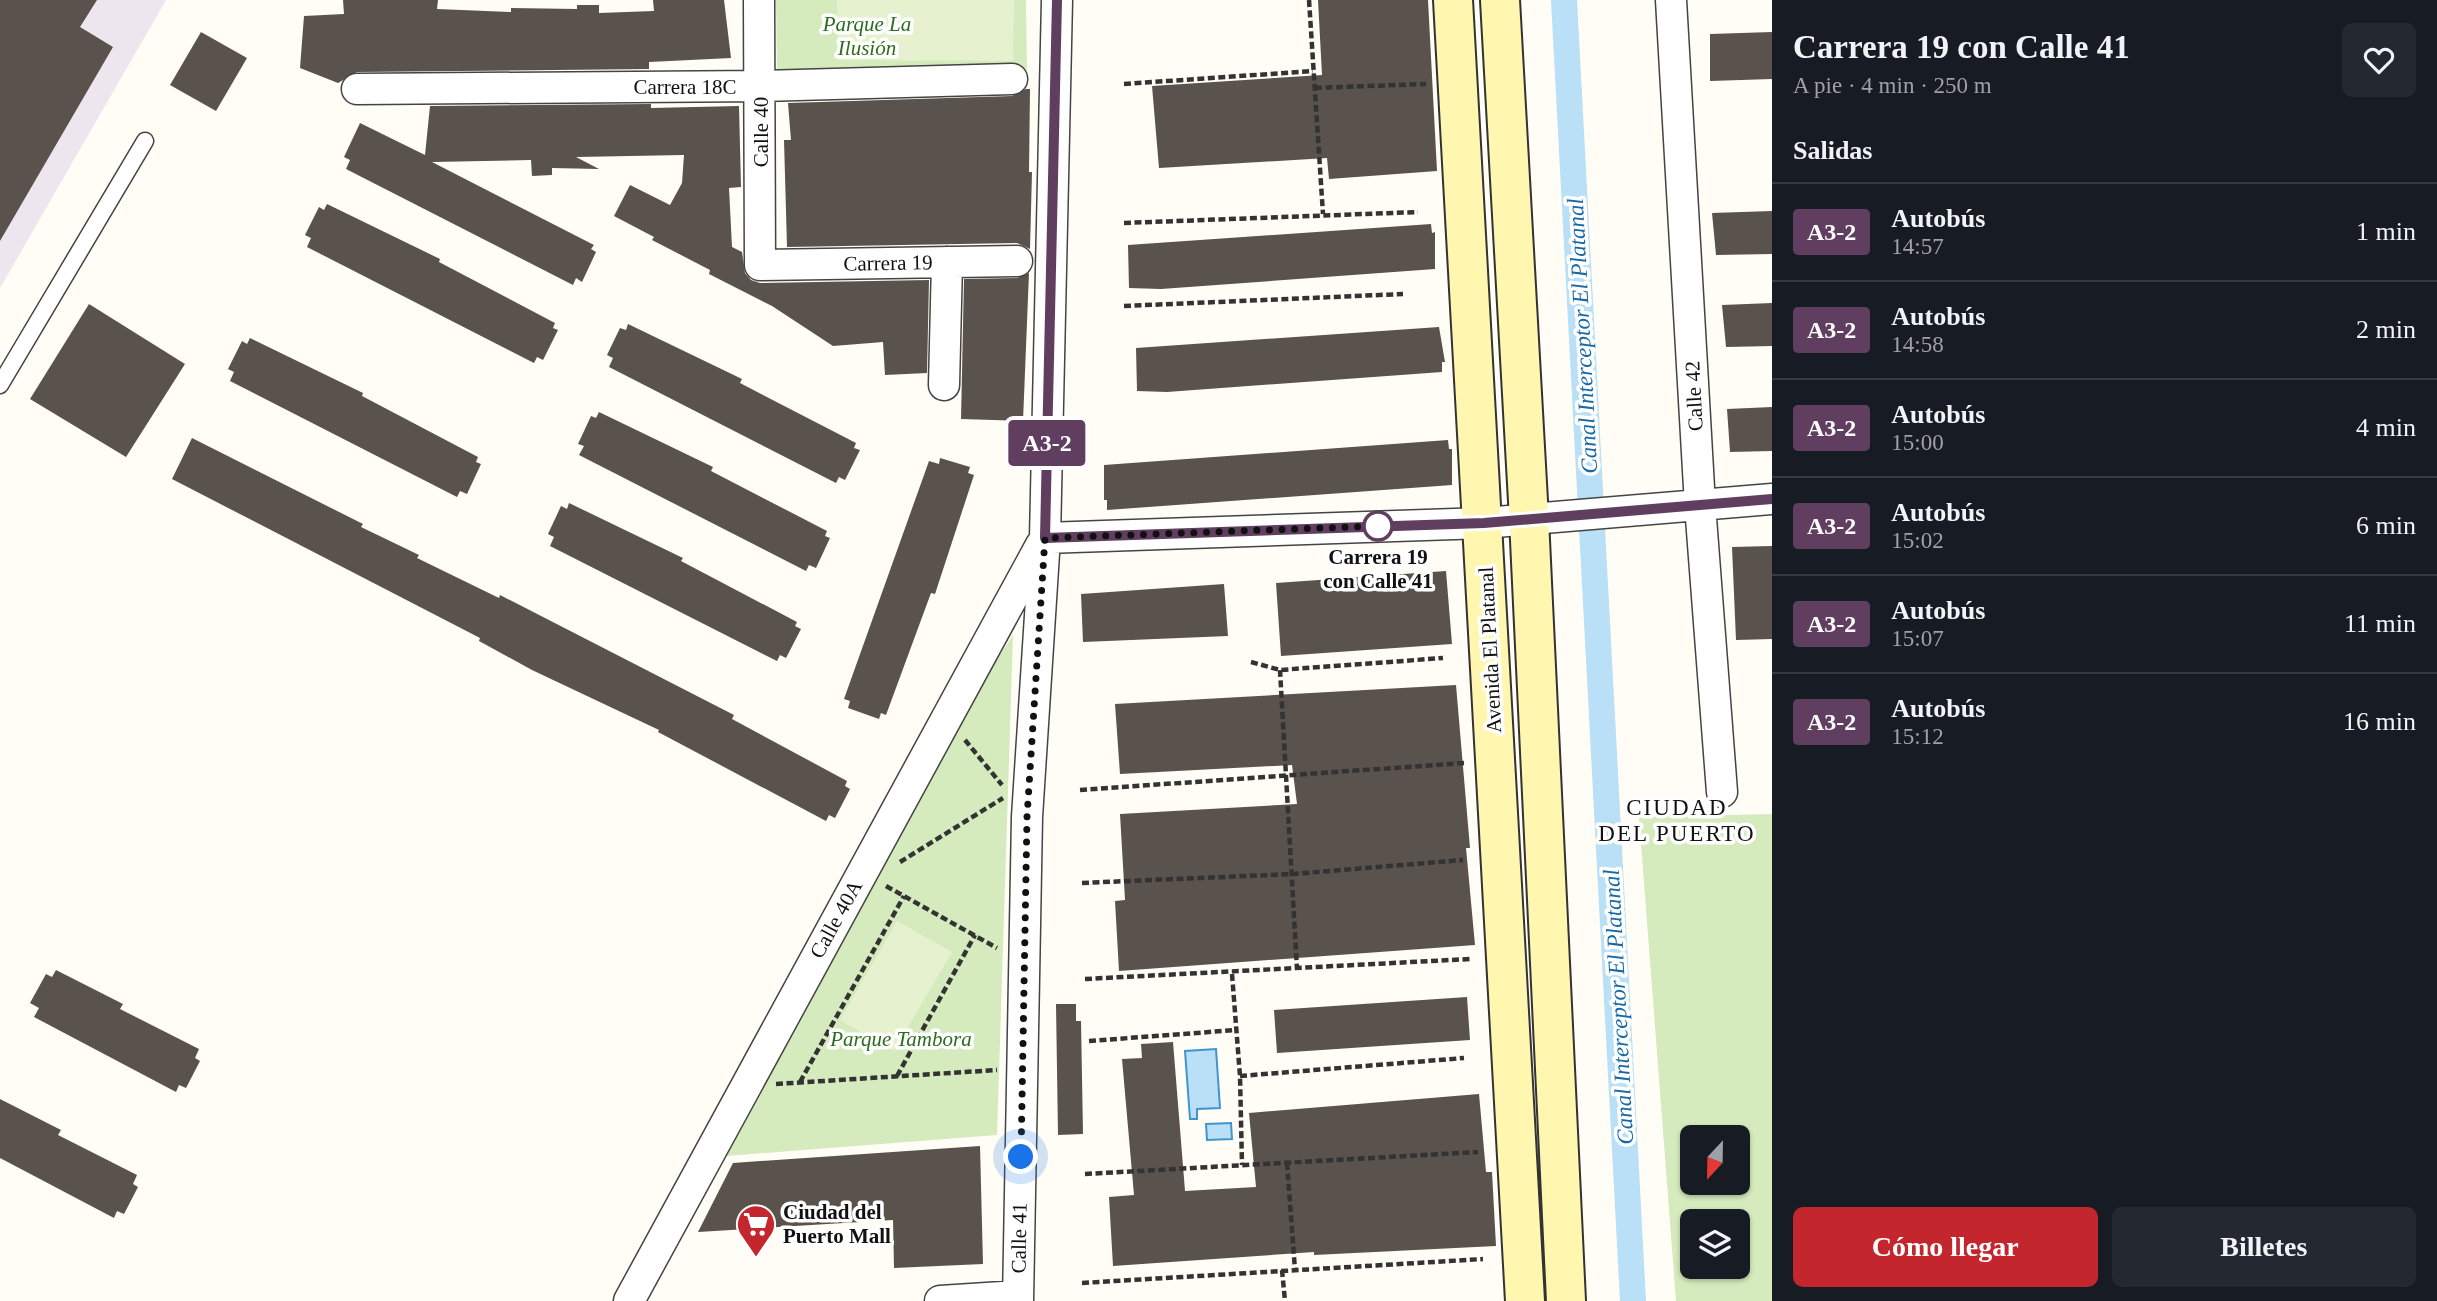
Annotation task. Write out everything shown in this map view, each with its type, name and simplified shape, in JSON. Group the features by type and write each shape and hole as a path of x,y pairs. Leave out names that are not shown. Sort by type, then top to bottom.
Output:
{"main road":[{"name":"Avenida El Platanal","path":"1453,0 1525,1301"},
{"path":"1500,0 1539,518 1566,1301"}],"street":[{"name":"Calle 40","path":"759,0 760,265"},
{"name":"Calle 41","path":"1018,1298 1027,817 1045,538 1056,0"},
{"name":"Calle 42","path":"1671,0 1700,505 1722,792"},
{"name":"Carrera 18C","path":"357,89 761,86 1012,79"},
{"name":"Carrera 19","path":"760,265 1017,261"},
{"path":"944,385 947,262"},
{"path":"1045,538 1484,523 1772,499"},
{"name":"Calle 40A","path":"629,1301 747,1082 867,876 944,720 1045,538"},
{"path":"940,1301 1018,1298"}],"lane":[{"path":"0,385 145,142"}],"path":[{"path":"1309,0 1323,214"},
{"path":"1124,84 1313,71"},
{"path":"1315,88 1431,84"},
{"path":"1124,223 1418,212"},
{"path":"1124,306 1403,294"},
{"path":"1251,662 1280,670 1443,658"},
{"path":"1280,670 1297,969"},
{"path":"867,876 1009,794 953,726 944,720"},
{"path":"1080,790 1464,762"},
{"path":"1082,883 1293,874 1463,860"},
{"path":"867,876 1025,964"},
{"path":"800,1082 904,896"},
{"path":"896,1076 975,935"},
{"path":"1085,979 1232,974 1470,959"},
{"path":"1232,974 1240,1076 1242,1165"},
{"path":"1089,1041 1236,1030"},
{"path":"1240,1076 1464,1058"},
{"path":"747,1082 763,1085 1000,1070 1023,1073"},
{"path":"1085,1174 1478,1152"},
{"path":"1287,1163 1295,1270"},
{"path":"1082,1283 1483,1259"},
{"path":"1282,1270 1285,1301"}],"shaded area":[{"path":"0,0 166,0 0,288"}],"green space":[{"name":"Parque La Ilusión","path":"776,0 1026,0 1027,71 777,74"},
{"path":"837,0 1014,0 1013,61 838,60"},
{"name":"Parque Tambora","path":"1013,635 997,1135 726,1156 953,726"},
{"path":"1772,814 1772,1301 1676,1301 1639,817"},
{"path":"897,921 952,952 894,1051 840,1020"}],"water":[{"path":"1216,1049 1220,1108 1197,1109 1197,1119 1190,1119 1185,1051"},
{"path":"1231,1123 1232,1139 1207,1140 1206,1124"}],"building":[{"path":"0,0 97,0 80,27 113,47 0,241"},
{"path":"343,0 438,0 437,9 511,12 511,8 577,9 577,5 599,5 599,13 654,11 653,0 724,0 731,58 649,62 649,69 357,72 338,83 300,68 304,16 344,14"},
{"path":"1318,0 1428,0 1437,171 1329,179 1327,158 1159,168 1152,86 1322,75"},
{"path":"201,32 247,58 216,111 170,85"},
{"path":"1772,32 1772,79 1710,81 1710,34"},
{"path":"1030,89 1030,249 1017,243 787,247 784,140 791,140 788,103 1012,96"},
{"path":"651,104 651,108 739,106 741,187 729,188 732,247 742,252 745,273 751,280 760,283 929,280 927,373 885,375 883,342 833,346 772,306 709,274 710,270 652,240 654,237 614,216 630,185 670,205 682,183 684,155 576,157 599,169 552,168 552,175 532,176 531,160 432,162 594,245 591,249 596,252 582,282 576,278 573,285 346,169 350,160 344,157 360,123 425,155 430,106"},
{"path":"327,204 440,259 439,262 555,323 553,328 558,330 543,360 537,357 534,363 307,247 311,238 305,235 319,207 324,210"},
{"path":"1772,211 1772,254 1716,255 1712,213"},
{"path":"1431,224 1432,233 1435,232 1435,269 1161,289 1129,288 1128,245"},
{"path":"1029,273 1023,421 961,419 964,279 1017,278"},
{"path":"1772,303 1772,346 1726,347 1722,305"},
{"path":"89,304 185,364 126,457 30,399"},
{"path":"628,324 742,379 740,383 856,443 854,448 860,450 845,480 839,477 836,483 609,367 613,358 607,355 620,328 626,330"},
{"path":"1439,327 1445,362 1442,362 1442,372 1167,392 1137,391 1136,348"},
{"path":"250,338 363,393 362,396 478,457 476,462 481,464 467,494 460,491 457,497 230,381 234,372 228,369 242,341 247,344"},
{"path":"1772,407 1772,451 1730,452 1727,409"},
{"path":"599,412 713,467 711,471 827,531 825,536 830,538 816,568 809,565 806,571 579,455 584,446 578,444 591,416 596,418"},
{"path":"192,438 363,524 361,527 419,555 417,558 499,598 500,595 734,715 732,719 847,781 845,786 850,789 835,818 829,815 826,821 658,732 659,730 532,670 479,641 480,638 172,479"},
{"path":"1448,440 1449,449 1452,449 1452,485 1107,510 1107,500 1104,500 1104,465"},
{"path":"940,458 970,467 968,473 974,475 935,594 931,593 886,715 881,713 879,719 848,708 850,701 844,699 929,461 939,464"},
{"path":"569,503 683,558 681,561 797,622 795,626 801,629 786,658 780,655 777,661 550,546 554,537 548,534 561,506 567,509"},
{"path":"1772,546 1772,639 1736,640 1732,547"},
{"path":"1446,571 1452,644 1281,656 1276,583"},
{"path":"1224,584 1228,636 1083,642 1081,594"},
{"path":"1456,685 1475,945 1119,971 1115,901 1125,900 1120,814 1297,804 1292,765 1120,774 1115,704"},
{"path":"56,970 123,1004 120,1009 199,1049 195,1058 200,1061 186,1088 179,1085 176,1092 34,1017 39,1008 30,1003 46,974 52,977"},
{"path":"1467,997 1470,1040 1277,1053 1274,1010"},
{"path":"1056,1004 1076,1004 1076,1021 1081,1021 1083,1134 1058,1135"},
{"path":"1173,1042 1185,1191 1256,1187 1249,1113 1479,1094 1486,1172 1492,1172 1496,1246 1314,1255 1314,1252 1113,1266 1109,1197 1134,1195 1122,1059 1142,1058 1141,1044"},
{"path":"0,1099 61,1130 58,1135 137,1175 133,1184 138,1187 124,1214 117,1211 114,1218 0,1158"},
{"path":"980,1146 983,1264 894,1268 893,1220 698,1232 733,1163"}],"waterway":[{"name":"Canal Interceptor El Platanal","path":"1564,0 1633,1301"}],"bus line":[{"name":"A3-2","path":"1057,0 1045,538 1484,523 1772,499"}],"place":[{"name":"Carrera 19 con Calle 41","path":"1378,526"},
{"name":"Ciudad del Puerto Mall","path":"756,1258"}],"district":[{"name":"CIUDAD DEL PUERTO","path":"1677,820"}],"route":[{"path":"1021,1157 1027,817 1045,538 1378,526"}]}
